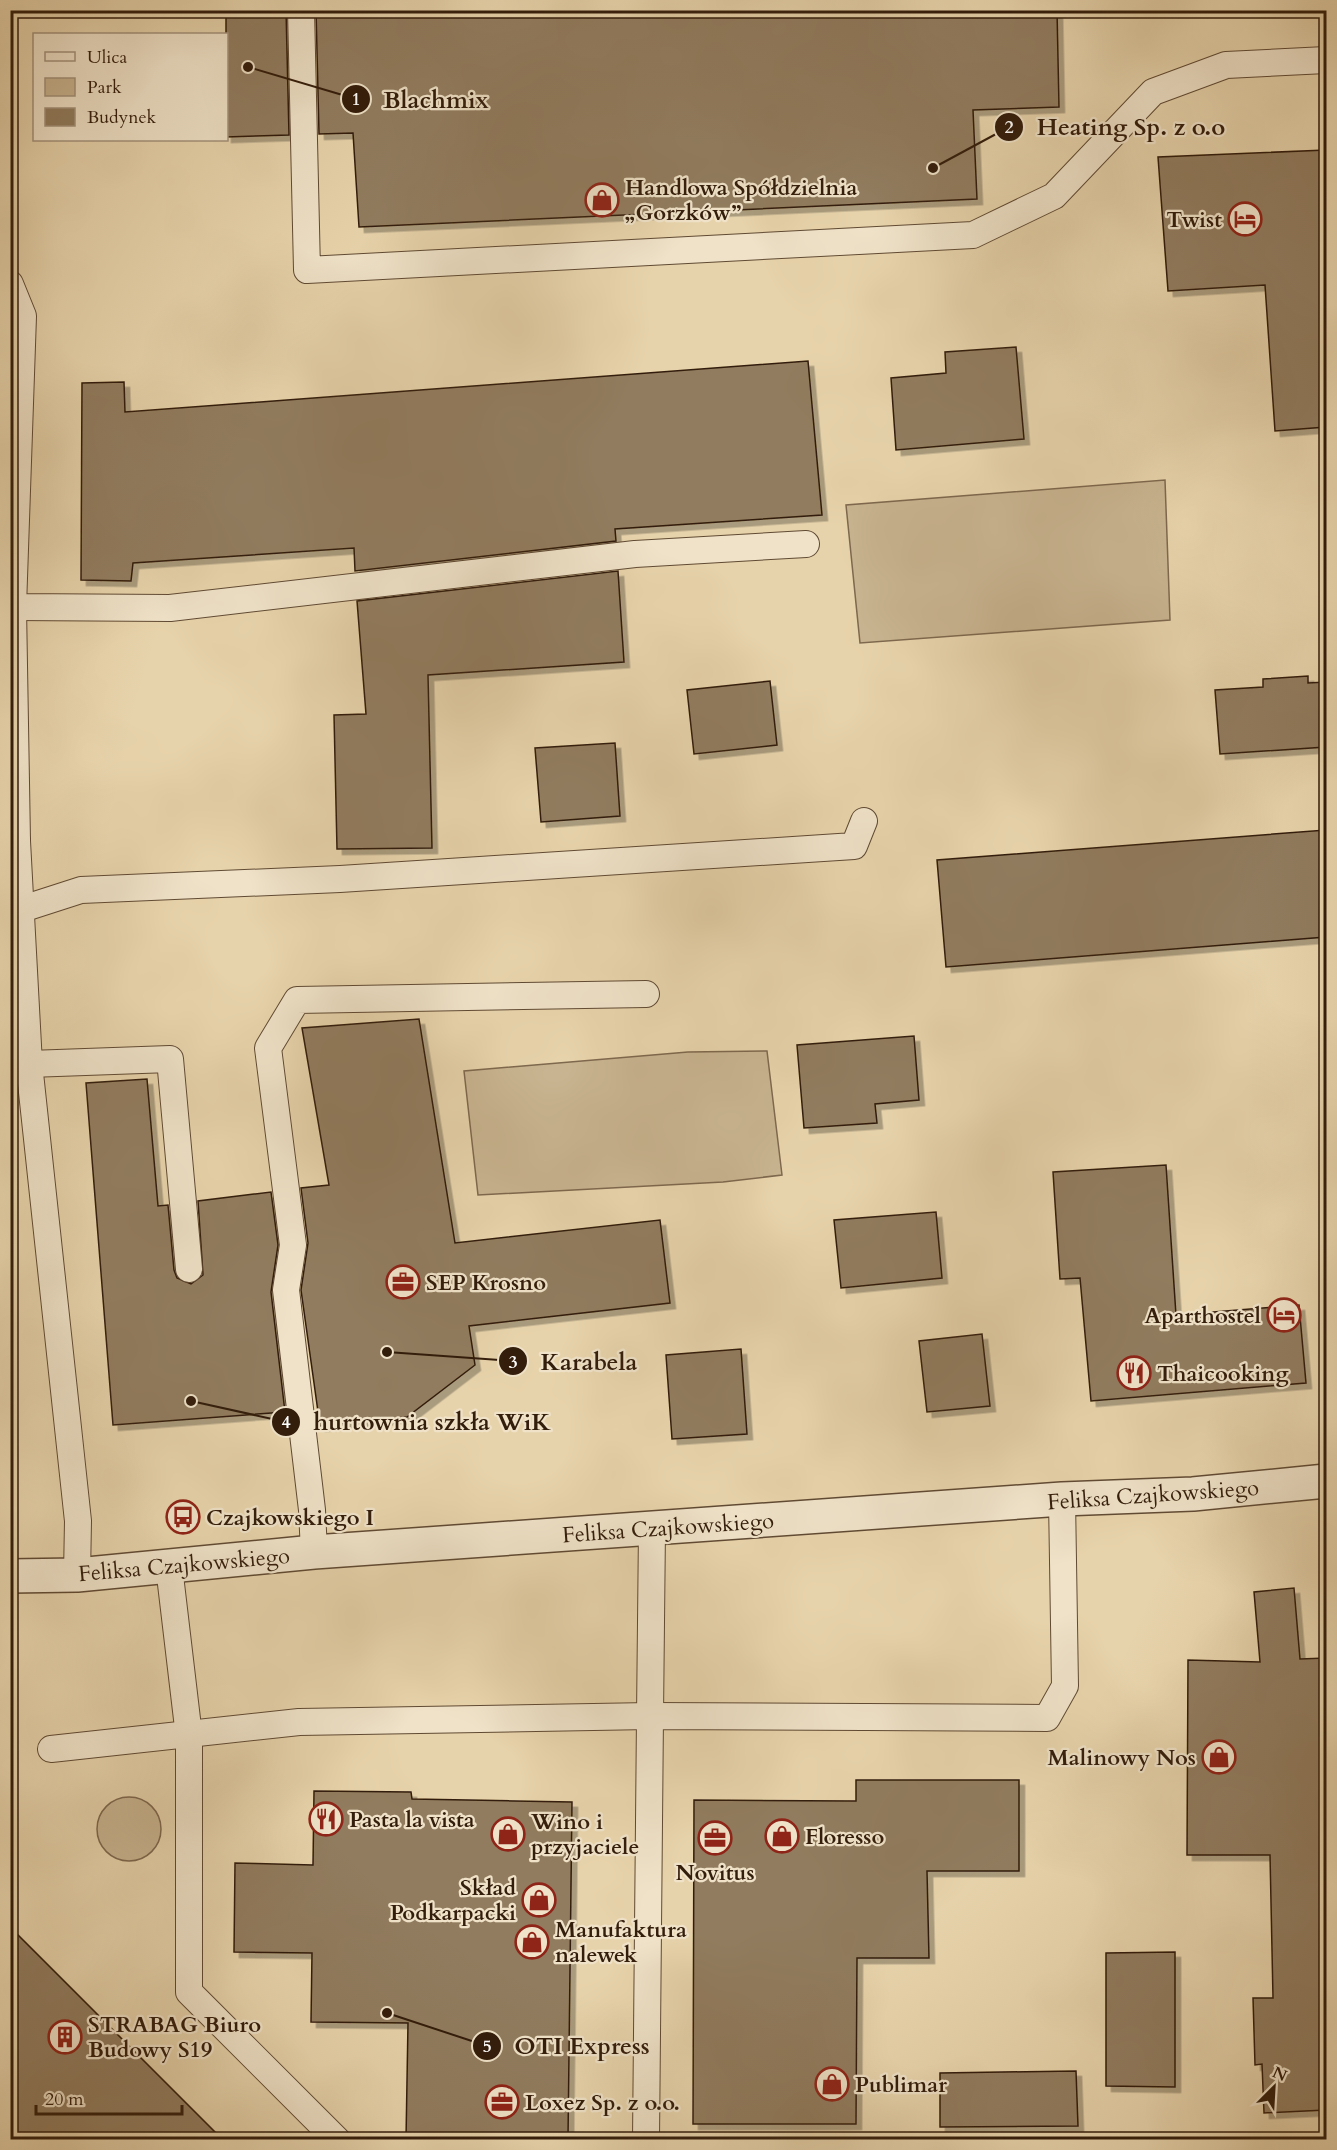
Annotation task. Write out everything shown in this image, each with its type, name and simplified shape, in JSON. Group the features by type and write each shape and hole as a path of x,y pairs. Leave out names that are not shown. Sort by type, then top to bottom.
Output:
{"street":[{"name":"Feliksa Czajkowskiego","path":"10,1576 77,1575 314,1552 1062,1499 1193,1494 1326,1481"}],"lane":[{"path":"301,10 307,270 973,235 1054,196 1153,92 1226,65 1326,60"},
{"path":"10,284 23,316 13,607 14,841 29,1064 78,1521 77,1575"},
{"path":"13,607 170,608 634,554 806,544"},
{"path":"19,909 81,890 340,879 854,846 864,821"},
{"path":"314,1552 312,1510 286,1290 293,1245 268,1048 297,1000 646,994"},
{"path":"29,1064 170,1059 189,1269"},
{"path":"51,1749 189,1736 299,1722 650,1716 1047,1718 1065,1686 1062,1499"},
{"path":"646,2139 652,1528"},
{"path":"169,1567 189,1736 189,1992 338,2139"}],"green space":[{"path":"1165,480 1170,620 860,643 846,505"},
{"path":"767,1051 782,1175 723,1182 478,1195 464,1071 688,1052"},
{"path":"123,1797 135,1797 152,1806 159,1817 161,1829 159,1841 152,1852 135,1861 123,1861 111,1856 102,1847 97,1835 97,1823 102,1811 111,1802"}],"building":[{"path":"226,10 286,10 289,135 228,137 228,33 226,33"},
{"path":"316,10 1057,10 1059,107 973,110 977,199 359,227 353,133 319,134"},
{"name":"Twist","path":"1326,150 1326,427 1275,431 1265,285 1168,291 1158,157"},
{"path":"1016,347 1024,439 896,450 891,378 946,373 945,352"},
{"path":"808,361 822,515 615,529 616,541 355,571 354,548 133,563 131,581 81,580 82,383 124,382 125,412"},
{"path":"618,571 624,662 428,675 432,848 337,849 334,715 366,714 357,601"},
{"path":"1308,676 1308,683 1326,682 1326,747 1220,754 1215,690 1263,687 1263,679"},
{"path":"770,681 777,745 694,754 687,690"},
{"path":"615,743 620,816 541,822 535,748"},
{"path":"1326,830 1326,937 946,967 937,860"},
{"path":"419,1019 455,1243 660,1220 670,1303 469,1326 475,1365 407,1417 320,1426 301,1290 308,1243 301,1188 329,1185 302,1028"},
{"path":"914,1036 919,1100 875,1104 877,1123 804,1128 797,1045"},
{"path":"147,1079 158,1206 168,1205 174,1270 177,1278 191,1284 203,1275 198,1201 271,1192 278,1245 271,1292 285,1412 113,1425 86,1083"},
{"path":"1166,1165 1176,1315 1299,1305 1306,1383 1091,1401 1080,1278 1060,1279 1053,1172"},
{"path":"936,1212 942,1278 841,1288 834,1220"},
{"path":"982,1334 990,1406 927,1412 919,1341"},
{"path":"741,1349 747,1434 672,1439 666,1355"},
{"path":"1294,1588 1300,1659 1326,1658 1326,2110 1264,2113 1262,2064 1255,2065 1253,1998 1273,1998 1270,1855 1187,1855 1188,1660 1260,1662 1254,1592"},
{"path":"856,1780 1019,1780 1019,1871 927,1871 929,1958 857,1958 856,2124 693,2124 694,1800 856,1801"},
{"path":"314,1791 411,1792 412,1799 572,1802 568,2139 406,2139 408,2023 311,2022 312,1953 234,1952 235,1863 313,1865"},
{"name":"STRABAG Biuro Budowy S19","path":"10,1927 222,2139 10,2139"},
{"path":"1175,1952 1175,2087 1106,2086 1106,1953"},
{"path":"1076,2071 1078,2126 940,2127 940,2073"}],"place":[{"name":"Blachmix","path":"248,67"},
{"name":"Heating Sp. z o.o","path":"933,168"},
{"name":"Handlowa Spółdzielnia „Gorzków”","path":"602,200"},
{"name":"Twist","path":"1245,219"},
{"name":"SEP Krosno","path":"403,1282"},
{"name":"Aparthostel","path":"1284,1315"},
{"name":"Karabela","path":"387,1352"},
{"name":"Thaicooking","path":"1134,1373"},
{"name":"hurtownia szkła WiK","path":"191,1401"},
{"name":"Czajkowskiego I","path":"183,1517"},
{"name":"Malinowy Nos","path":"1219,1757"},
{"name":"Pasta la vista","path":"326,1819"},
{"name":"Wino i przyjaciele","path":"508,1834"},
{"name":"Floresso","path":"782,1836"},
{"name":"Novitus","path":"715,1838"},
{"name":"Skład Podkarpacki","path":"539,1900"},
{"name":"Manufaktura nalewek","path":"532,1942"},
{"name":"OTI Express","path":"387,2013"},
{"name":"STRABAG Biuro Budowy S19","path":"65,2037"},
{"name":"Publimar","path":"832,2084"},
{"name":"Loxez Sp. z o.o.","path":"502,2102"}]}
